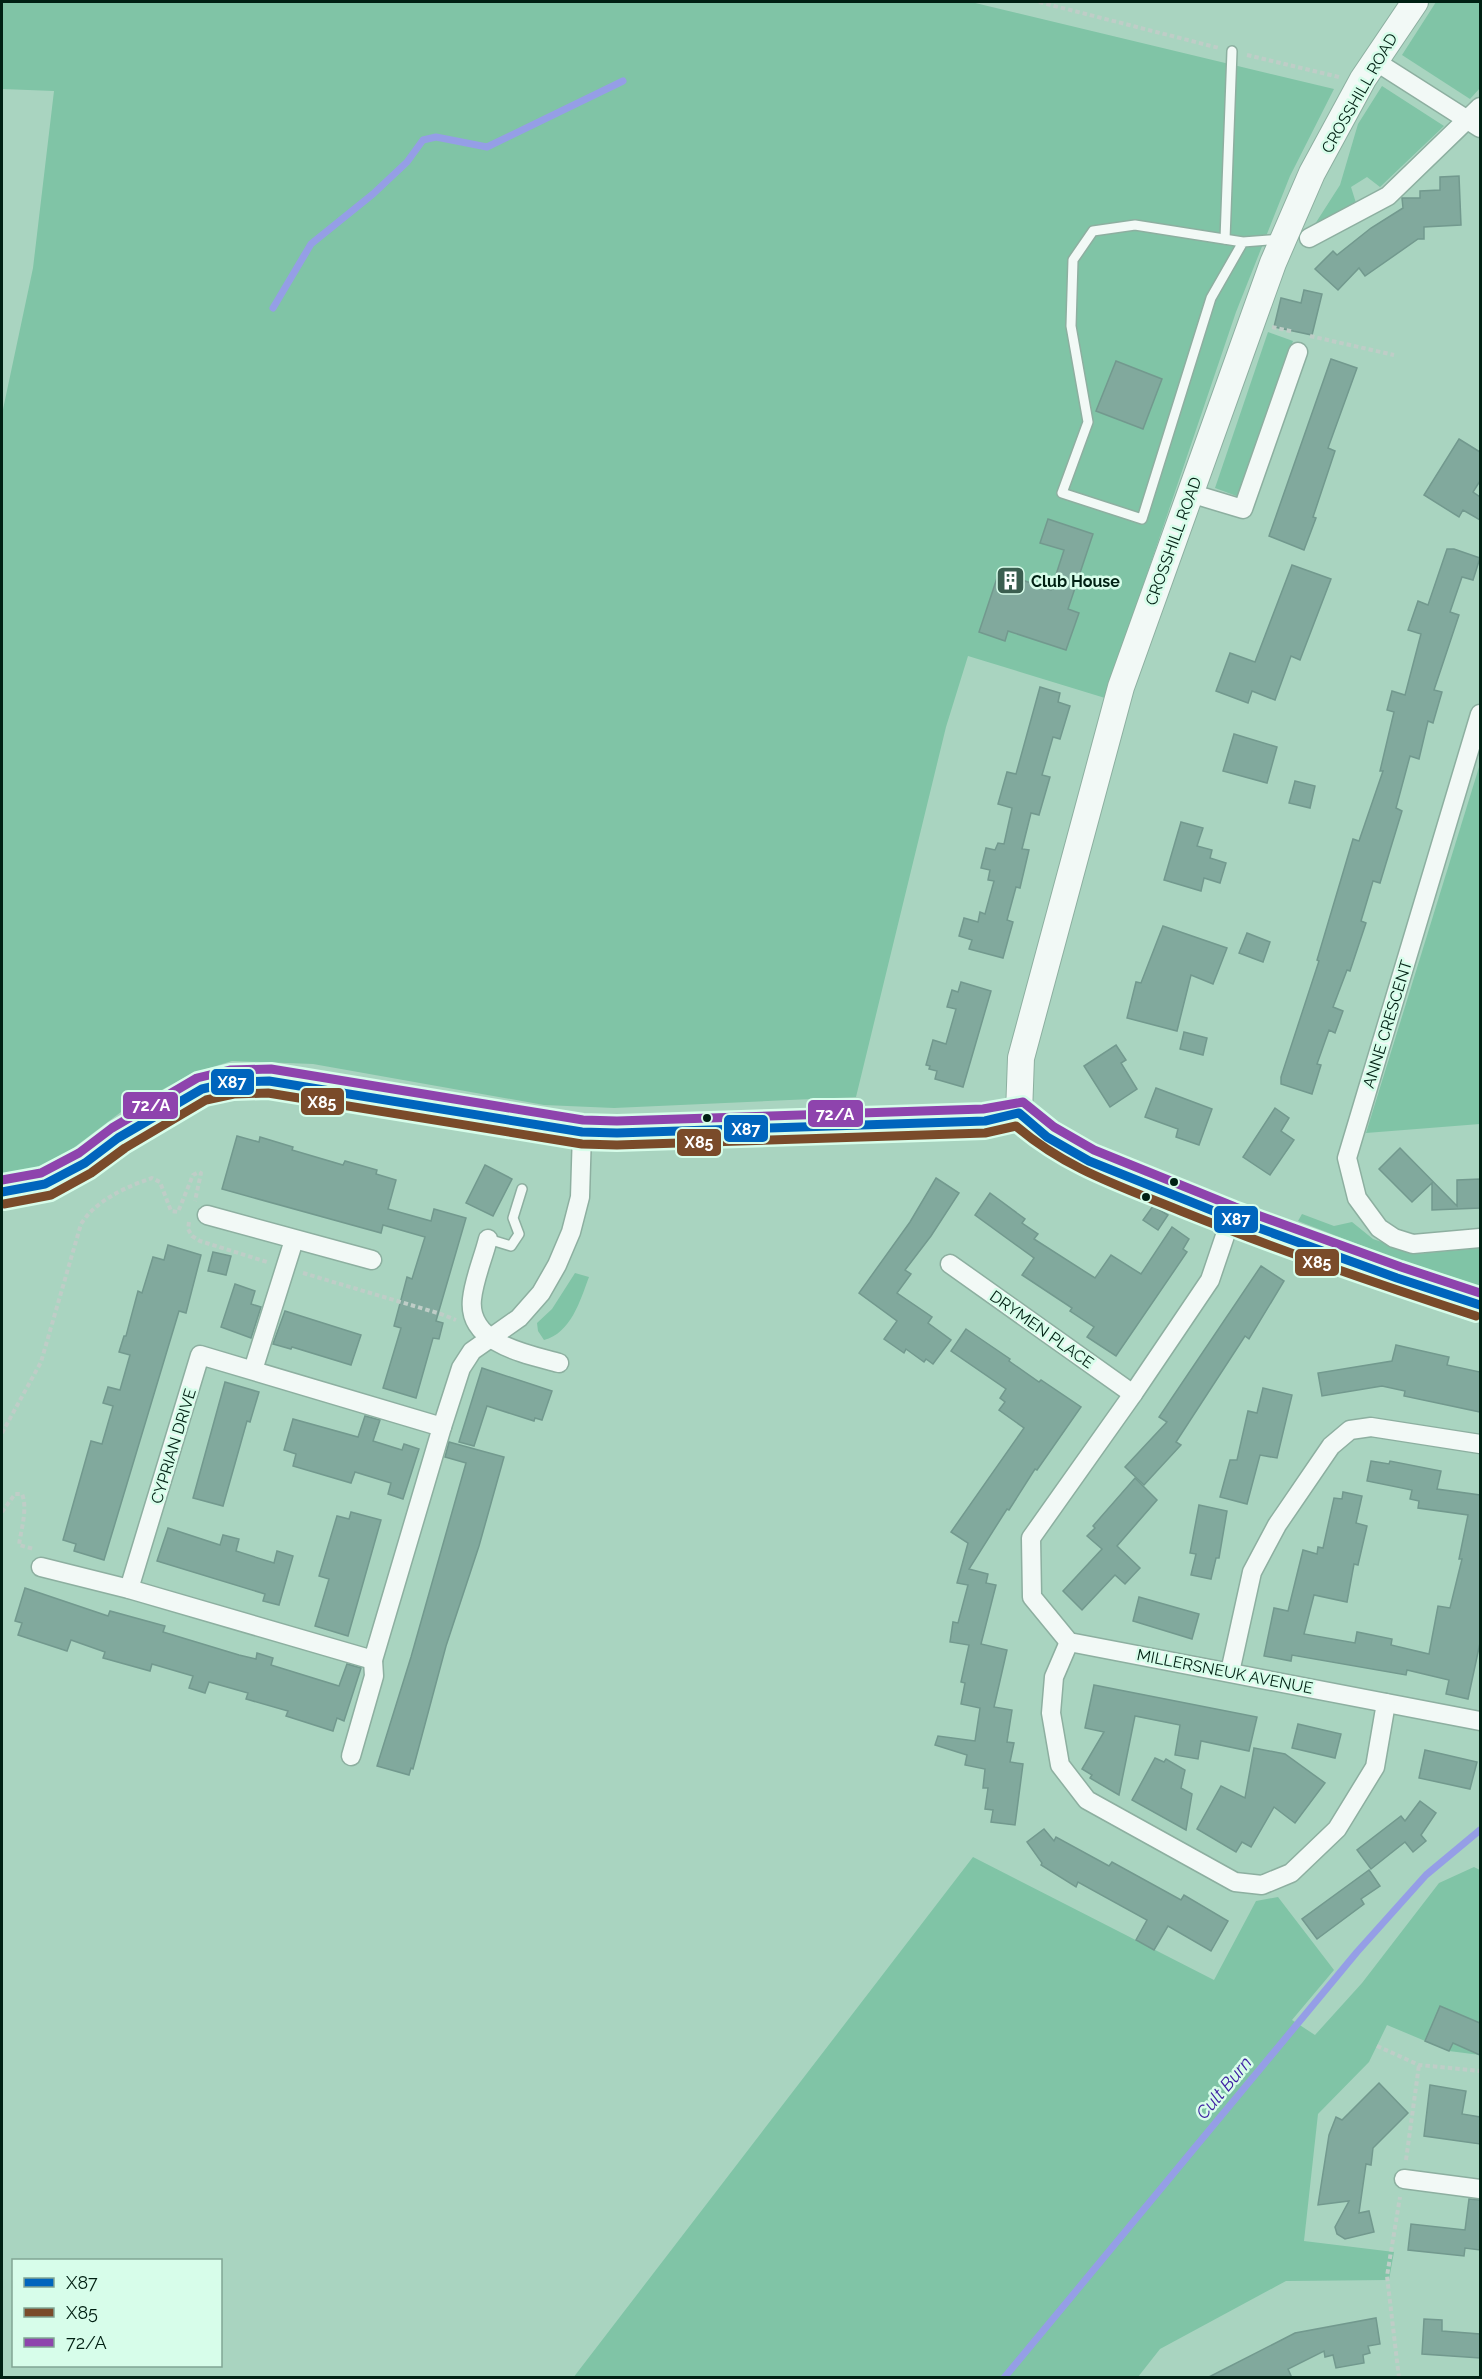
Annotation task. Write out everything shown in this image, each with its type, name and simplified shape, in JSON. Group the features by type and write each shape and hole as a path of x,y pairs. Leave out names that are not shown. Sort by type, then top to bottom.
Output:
{"main road":[{"name":"CROSSHILL ROAD","path":"1019,1113 1021,1058 1120,687 1251,323 1296,238 1312,173 1369,70 1414,2"},
{"path":"2,1192 45,1184 85,1163 118,1138 202,1089 232,1082 269,1081 582,1132 617,1133 985,1121 1019,1113 1047,1137 1089,1161 1231,1218 1397,1278 1480,1305"}],"street":[{"path":"1296,238 1388,195 1476,119 1369,70"},
{"path":"1190,493 1244,509 1298,352"},
{"name":"ANNE CRESCENT","path":"1480,714 1347,1158 1357,1198 1379,1228 1394,1238 1413,1244 1480,1238"},
{"path":"351,1756 374,1676 373,1660 441,1427 461,1368 465,1359 484,1342 519,1318 541,1293 557,1265 571,1232 580,1197 582,1132"},
{"path":"197,1212 372,1260"},
{"path":"1231,1218 1210,1280 1031,1538 1032,1597 1069,1642 1054,1677 1051,1713 1060,1765 1087,1800 1235,1882 1262,1884 1291,1873 1337,1829 1375,1767 1386,1703"},
{"path":"484,1342 473,1313 472,1301 488,1239"},
{"path":"253,1370 294,1240"},
{"name":"DRYMEN PLACE","path":"950,1264 1133,1394"},
{"path":"484,1342 559,1363"},
{"name":"CYPRIAN DRIVE","path":"129,1589 200,1355 441,1427"},
{"path":"1230,1672 1252,1572 1277,1525 1331,1446 1350,1430 1371,1427 1480,1444"},
{"path":"42,1559 129,1589 373,1660"},
{"name":"MILLERSNEUK AVENUE","path":"1069,1642 1480,1721"},
{"path":"1404,2179 1480,2189"}],"lane":[{"path":"1225,239 1232,51"},
{"path":"1243,242 1211,298 1142,519 1062,493 1088,422 1071,326 1072,260 1093,231 1135,225 1243,242 1296,238"},
{"path":"488,1239 511,1246 519,1234 513,1218 522,1189"}],"path":[{"path":"1039,2 1331,77 1369,70"},
{"path":"1251,323 1295,332"},
{"path":"1306,334 1394,355"},
{"path":"2,1433 41,1362 81,1224 86,1216 127,1187 152,1178 160,1182 171,1211 178,1212 193,1175 201,1173 197,1212 188,1229 196,1239 284,1268 449,1316 484,1342"},
{"path":"2,1512 15,1494 22,1494 24,1512 19,1545 42,1559"},
{"path":"1377,2046 1419,2064 1480,2071"},
{"path":"1399,2378 1387,2276 1404,2179 1419,2064"}],"green space":[{"path":"2,2 971,2 1334,89 1290,176 1236,312 1105,698 968,656 946,727 856,1097 614,1108 544,1105 313,1064 232,1061 193,1073 121,1112 55,1162 18,1172 2,1173 2,414 33,268 54,91 2,89"},
{"path":"1436,2 1480,2 1480,88 1470,99 1402,55"},
{"path":"1382,86 1444,126 1380,187 1367,177 1351,187 1356,203 1315,224 1340,185 1358,124"},
{"path":"1268,332 1293,341 1239,497 1215,488"},
{"path":"1480,764 1480,1124 1366,1133"},
{"path":"1302,1214 1334,1226 1352,1222 1373,1239 1417,1254 1480,1248 1480,1286 1391,1257 1298,1221"},
{"path":"575,1273 589,1277 578,1306 561,1331 544,1340 538,1331 537,1323 552,1309"},
{"path":"973,1857 1214,1980 1256,1901 1278,1897 1334,1970 1292,2020 1315,2035 1362,1983 1439,1883 1474,1867 1480,1870 1480,2055 1449,2051 1387,2025 1369,2062 1318,2114 1304,2241 1394,2252 1389,2280 1286,2281 1160,2349 1138,2377 573,2378"}],"building":[{"path":"1459,176 1461,225 1424,227 1424,239 1418,239 1365,276 1359,268 1338,290 1315,269 1333,251 1337,255 1371,228 1403,208 1402,198 1420,198 1420,191 1440,190 1440,177"},
{"path":"1304,290 1322,294 1312,335 1274,327 1281,298 1301,303"},
{"path":"1331,359 1357,368 1328,448 1335,451 1313,517 1316,518 1304,550 1269,536"},
{"path":"1116,361 1162,379 1143,429 1096,411"},
{"path":"1459,439 1480,452 1480,481 1473,492 1480,497 1480,520 1463,510 1459,517 1424,495"},
{"name":"Club House","path":"1048,519 1093,534 1068,609 1079,613 1066,650 1008,631 1005,641 979,632 999,572 1051,590 1064,550 1040,543"},
{"path":"1447,549 1454,549 1480,558 1473,580 1462,577 1450,612 1459,615 1434,690 1442,692 1433,723 1428,721 1419,759 1410,756 1396,808 1402,811 1380,883 1373,881 1361,921 1366,923 1350,971 1347,970 1333,1007 1343,1011 1335,1033 1329,1030 1317,1064 1321,1065 1312,1094 1281,1084 1281,1077 1319,961 1317,960 1353,839 1359,841 1383,771 1380,771 1394,712 1387,710 1392,691 1405,695 1421,634 1408,630 1418,601 1428,605"},
{"path":"1292,565 1331,579 1300,660 1291,656 1275,700 1252,691 1248,703 1216,691 1230,653 1255,662"},
{"path":"1040,687 1060,693 1058,702 1070,706 1060,739 1053,737 1042,775 1050,777 1039,815 1031,813 1022,849 1029,850 1020,888 1016,887 1007,920 1013,922 1003,958 969,949 972,940 959,936 964,918 978,922 980,912 985,914 994,881 988,880 990,870 981,868 986,848 995,850 998,843 1004,844 1012,808 998,804 1007,772 1016,774"},
{"path":"1234,734 1277,747 1267,783 1223,771"},
{"path":"1295,781 1315,786 1310,808 1289,803"},
{"path":"1181,822 1203,828 1197,846 1212,850 1210,858 1226,863 1220,883 1204,878 1201,891 1164,880"},
{"path":"1163,926 1227,948 1213,984 1191,975 1177,1031 1127,1018 1136,982 1141,983"},
{"path":"1247,933 1270,942 1263,962 1239,953"},
{"path":"961,982 991,991 963,1087 935,1079 937,1071 929,1069 930,1066 926,1065 933,1040 946,1044 956,1009 947,1007 952,990 958,992"},
{"path":"1184,1032 1207,1038 1203,1055 1180,1049"},
{"path":"1116,1045 1126,1060 1121,1063 1137,1089 1110,1107 1084,1066"},
{"path":"1156,1088 1212,1109 1199,1145 1176,1137 1178,1129 1145,1117"},
{"path":"1275,1108 1289,1118 1281,1131 1294,1140 1270,1175 1243,1157"},
{"path":"237,1136 259,1142 260,1137 293,1147 292,1150 343,1165 345,1161 377,1170 376,1174 396,1180 388,1209 431,1221 434,1209 466,1218 436,1321 443,1323 439,1339 433,1338 416,1398 383,1388 401,1328 394,1326 407,1277 412,1279 425,1237 383,1225 381,1233 222,1189"},
{"path":"1400,1148 1457,1206 1457,1180 1480,1179 1480,1208 1432,1210 1432,1183 1412,1202 1379,1169"},
{"path":"485,1165 512,1179 493,1216 466,1203"},
{"path":"936,1178 959,1193 905,1270 911,1274 897,1293 932,1317 928,1323 951,1340 933,1364 926,1359 924,1362 906,1349 904,1353 884,1339 897,1321 859,1293 910,1222"},
{"path":"990,1193 1025,1219 1022,1223 1038,1234 1034,1239 1095,1278 1111,1255 1141,1274 1172,1227 1189,1239 1183,1249 1187,1252 1116,1356 1087,1337 1094,1327 1070,1311 1072,1308 1022,1275 1034,1258 975,1215"},
{"path":"1153,1206 1168,1215 1158,1230 1143,1220"},
{"path":"168,1245 201,1255 186,1313 179,1311 104,1560 74,1551 76,1544 63,1540 91,1441 102,1444 113,1406 103,1403 108,1387 120,1390 130,1355 119,1352 124,1336 126,1336 138,1291 142,1293 153,1257 164,1260"},
{"path":"213,1252 231,1256 226,1275 208,1271"},
{"path":"1261,1266 1284,1281 1249,1339 1245,1336 1176,1442 1181,1445 1144,1485 1125,1467 1167,1422 1159,1417"},
{"path":"235,1284 255,1291 251,1304 261,1307 251,1338 221,1327"},
{"path":"285,1311 361,1335 351,1365 292,1347 291,1349 273,1344"},
{"path":"966,1329 1039,1382 1041,1380 1081,1407 1037,1470 1035,1469 1009,1510 1007,1509 969,1569 988,1574 986,1583 996,1585 981,1644 1007,1650 994,1707 1012,1710 1007,1742 1014,1743 1010,1762 1023,1764 1015,1825 991,1822 993,1810 985,1809 988,1788 983,1788 985,1769 965,1765 967,1755 935,1745 938,1736 975,1741 980,1708 961,1704 965,1683 961,1682 969,1645 950,1642 953,1622 958,1623 968,1585 957,1583 968,1543 951,1532 1024,1428 999,1410 1005,1402 1000,1398 1006,1389 951,1351"},
{"path":"1396,1345 1449,1357 1447,1365 1480,1372 1480,1412 1404,1396 1405,1391 1382,1386 1322,1396 1318,1373 1392,1361"},
{"path":"482,1368 552,1391 542,1420 535,1418 534,1421 487,1406 474,1446 459,1442"},
{"path":"225,1382 259,1392 250,1422 247,1421 223,1506 193,1498"},
{"path":"1263,1388 1292,1395 1277,1458 1260,1455 1247,1504 1220,1497 1230,1460 1237,1460 1248,1411 1257,1413"},
{"path":"365,1416 380,1420 373,1441 402,1450 404,1444 419,1449 403,1499 388,1494 391,1483 355,1472 351,1483 293,1466 296,1454 284,1450 293,1419 358,1437"},
{"path":"449,1442 504,1457 479,1546 446,1646 413,1769 411,1768 409,1775 377,1766 411,1657 466,1463 445,1457"},
{"path":"1371,1461 1389,1464 1390,1461 1441,1471 1437,1489 1480,1495 1480,1643 1468,1699 1446,1694 1449,1680 1407,1670 1406,1675 1292,1655 1291,1661 1264,1656 1274,1608 1288,1611 1303,1550 1317,1554 1318,1547 1323,1548 1334,1498 1342,1499 1343,1492 1362,1496 1356,1523 1367,1526 1358,1565 1354,1564 1347,1602 1314,1595 1304,1634 1355,1643 1357,1632 1392,1639 1391,1645 1429,1654 1438,1606 1450,1608 1462,1559 1459,1559 1468,1515 1418,1508 1419,1501 1410,1499 1412,1490 1367,1481"},
{"path":"1135,1478 1157,1500 1117,1546 1140,1568 1125,1584 1115,1575 1082,1610 1063,1591 1102,1549 1087,1536"},
{"path":"1199,1505 1227,1511 1219,1558 1216,1558 1211,1579 1191,1575 1196,1554 1190,1553"},
{"path":"351,1512 381,1520 348,1636 315,1626 329,1579 319,1576 337,1516 349,1519"},
{"path":"168,1528 220,1545 223,1535 239,1539 236,1551 274,1563 277,1551 293,1556 279,1605 263,1601 265,1594 157,1561"},
{"path":"25,1588 108,1616 110,1611 165,1626 163,1632 239,1655 256,1659 257,1653 273,1658 271,1665 339,1686 347,1664 361,1668 344,1721 337,1718 333,1731 286,1716 288,1711 246,1699 248,1693 209,1682 205,1693 189,1688 193,1676 152,1664 150,1671 103,1658 105,1652 71,1640 67,1651 18,1635 22,1623 15,1621"},
{"path":"1139,1597 1199,1614 1192,1639 1133,1621"},
{"path":"1094,1685 1257,1717 1249,1751 1201,1741 1198,1759 1175,1755 1180,1725 1135,1716 1119,1795 1090,1778 1092,1775 1082,1769 1104,1732 1085,1728"},
{"path":"1298,1724 1341,1734 1335,1758 1292,1748"},
{"path":"1254,1748 1285,1754 1325,1783 1295,1823 1274,1807 1251,1847 1242,1842 1236,1852 1197,1829 1221,1786 1245,1798"},
{"path":"1425,1750 1477,1762 1470,1789 1419,1778"},
{"path":"1155,1758 1164,1762 1166,1759 1185,1770 1181,1788 1192,1794 1186,1830 1132,1800"},
{"path":"1420,1801 1436,1813 1421,1835 1426,1841 1413,1852 1405,1842 1371,1869 1357,1850 1401,1816 1405,1821"},
{"path":"1044,1829 1054,1841 1056,1837 1109,1866 1112,1862 1181,1900 1184,1895 1228,1921 1211,1951 1168,1926 1154,1950 1136,1940 1147,1920 1078,1882 1076,1887 1041,1865 1042,1863 1027,1842"},
{"path":"1369,1870 1380,1886 1361,1899 1364,1904 1317,1939 1302,1919"},
{"path":"1440,2006 1480,2023 1480,2055 1453,2043 1449,2051 1425,2041"},
{"path":"1379,2083 1408,2113 1373,2148 1371,2165 1366,2164 1359,2213 1369,2211 1374,2232 1345,2239 1337,2234 1335,2227 1349,2201 1318,2205 1329,2135 1336,2117 1342,2120"},
{"path":"1430,2085 1466,2091 1462,2114 1480,2117 1480,2144 1424,2136"},
{"path":"1469,2199 1480,2200 1480,2250 1465,2248 1464,2256 1408,2250 1411,2224 1465,2230"},
{"path":"1376,2318 1380,2344 1368,2346 1370,2353 1363,2355 1364,2363 1336,2368 1333,2355 1325,2357 1324,2351 1288,2369 1292,2378 1207,2378 1295,2333"},
{"path":"1424,2319 1442,2320 1442,2331 1480,2334 1480,2358 1422,2354"}],"waterway":[{"path":"273,308 311,244 373,194 407,162 423,140 436,137 487,147 623,81"},
{"name":"Cult Burn","path":"1004,2378 1357,1952 1426,1875 1480,1830"}],"transit line":[{"name":"72/A","path":"2,1180 41,1173 79,1153 112,1128 197,1078 230,1070 271,1069 583,1120 617,1121 983,1109 1023,1102 1054,1127 1094,1150 1235,1207 1480,1293"},
{"name":"X87","path":"2,1192 45,1184 85,1163 118,1138 202,1089 232,1082 269,1081 582,1132 617,1133 985,1121 1019,1113 1047,1137 1089,1161 1231,1218 1397,1278 1480,1305"},
{"name":"X85","path":"4,1204 51,1195 91,1173 125,1148 206,1100 234,1094 268,1093 582,1144 617,1145 985,1133 1016,1126 1054,1154 1115,1184 1291,1253 1476,1316"}],"place":[{"name":"Club House","path":"1010,581"}]}
